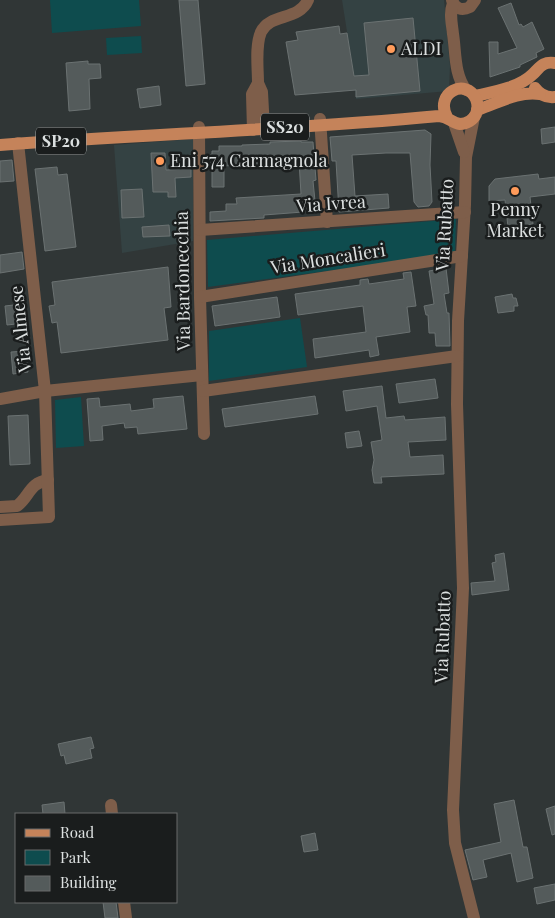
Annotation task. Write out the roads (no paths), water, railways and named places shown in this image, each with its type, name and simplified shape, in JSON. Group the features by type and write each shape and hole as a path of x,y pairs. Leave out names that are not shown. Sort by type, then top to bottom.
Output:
{"main road":[{"path":"554,62 544,63 536,69 533,85 540,94 550,98 555,97"},
{"path":"470,93 506,88 534,74"},
{"path":"452,91 462,89 470,93 478,103 476,114"},
{"name":"SS20","path":"122,136 320,122 417,111 435,107 444,101 452,91"},
{"name":"SS20","path":"320,122 450,120 465,123 476,114 509,98 527,93 540,94"},
{"path":"444,101 444,112 450,120"},
{"name":"SP20","path":"0,145 122,136"}],"street":[{"path":"258,126 262,92 258,83 258,41 261,32 268,23 295,14 305,6 308,0"},
{"path":"470,93 461,84 455,62 450,16 456,4 470,8 476,0"},
{"path":"452,91 455,62"},
{"path":"466,157 476,114"},
{"path":"450,120 466,157"},
{"path":"320,122 327,222"},
{"name":"Via Bardonecchia","path":"199,130 200,297 204,434"},
{"name":"Via Almese","path":"0,520 49,517 45,391 18,144"},
{"name":"Via Rubatto","path":"466,157 457,356 462,588 454,827 458,858 474,918"},
{"name":"Via Ivrea","path":"200,230 465,212"},
{"name":"Via Moncalieri","path":"200,297 462,256"},
{"path":"202,391 457,356"},
{"path":"0,399 45,391 202,375"},
{"path":"0,507 17,506 32,487 41,481 48,480"},
{"path":"124,903 126,918"}],"place":[{"name":"ALDI","path":"391,49"},
{"name":"Eni 574 Carmagnola","path":"160,161"},
{"name":"Penny Market","path":"515,191"}]}
